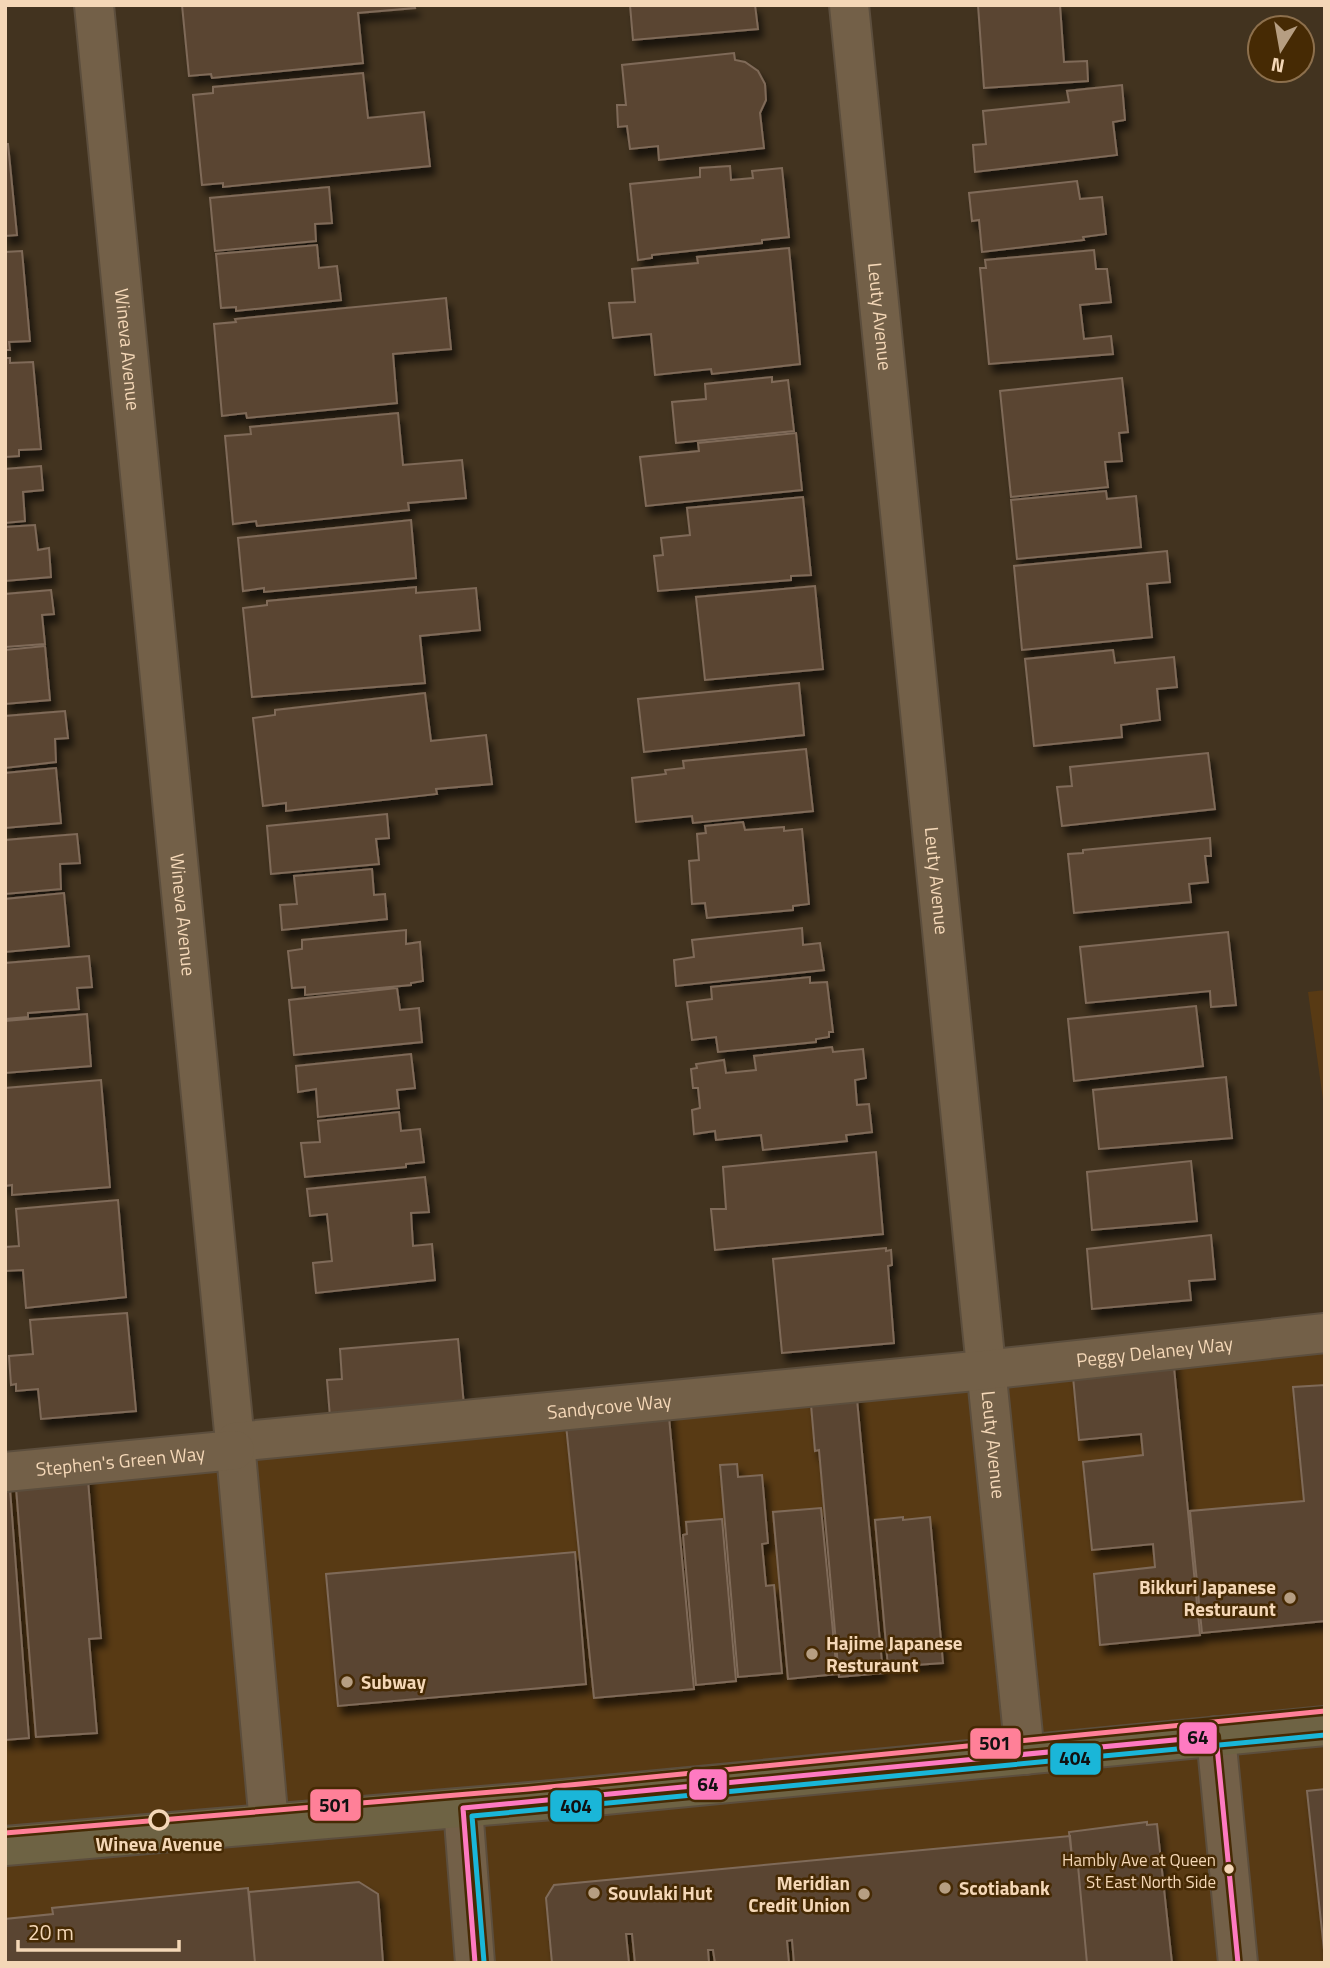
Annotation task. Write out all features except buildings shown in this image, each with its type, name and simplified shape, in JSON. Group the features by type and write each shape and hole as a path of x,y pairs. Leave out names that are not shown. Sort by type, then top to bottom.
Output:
{"main road":[{"path":"5,1846 463,1808 1325,1726"}],"street":[{"name":"Wineva Avenue","path":"94,5 235,1446 269,1824"},
{"name":"Leuty Avenue","path":"849,5 1025,1755"},
{"name":"Peggy Delaney Way","path":"985,1370 1325,1333"},
{"name":"Sandycove Way","path":"235,1446 985,1370"},
{"name":"Stephen's Green Way","path":"5,1472 235,1446"},
{"path":"1216,1736 1238,1963"},
{"path":"463,1808 475,1963"}],"shaded area":[{"path":"1325,990 1325,1114 1308,992"},
{"path":"1325,1323 1325,1963 5,1963 5,1460"}],"transit line":[{"name":"501","path":"5,1833 529,1789 1325,1711"},
{"name":"404","path":"484,1962 472,1816 1325,1735"},
{"name":"64","path":"463,1808 1216,1736 1238,1963"},
{"name":"64","path":"463,1808 475,1963"}],"place":[{"name":"Bikkuri Japanese Resturaunt","path":"1290,1598"},
{"name":"Hajime Japanese Resturaunt","path":"812,1654"},
{"name":"Subway","path":"347,1682"},
{"name":"Wineva Avenue","path":"159,1820"},
{"name":"Hambly Ave at Queen St East North Side","path":"1229,1869"},
{"name":"Scotiabank","path":"945,1888"},
{"name":"Souvlaki Hut","path":"594,1893"},
{"name":"Meridian Credit Union","path":"864,1894"}]}
